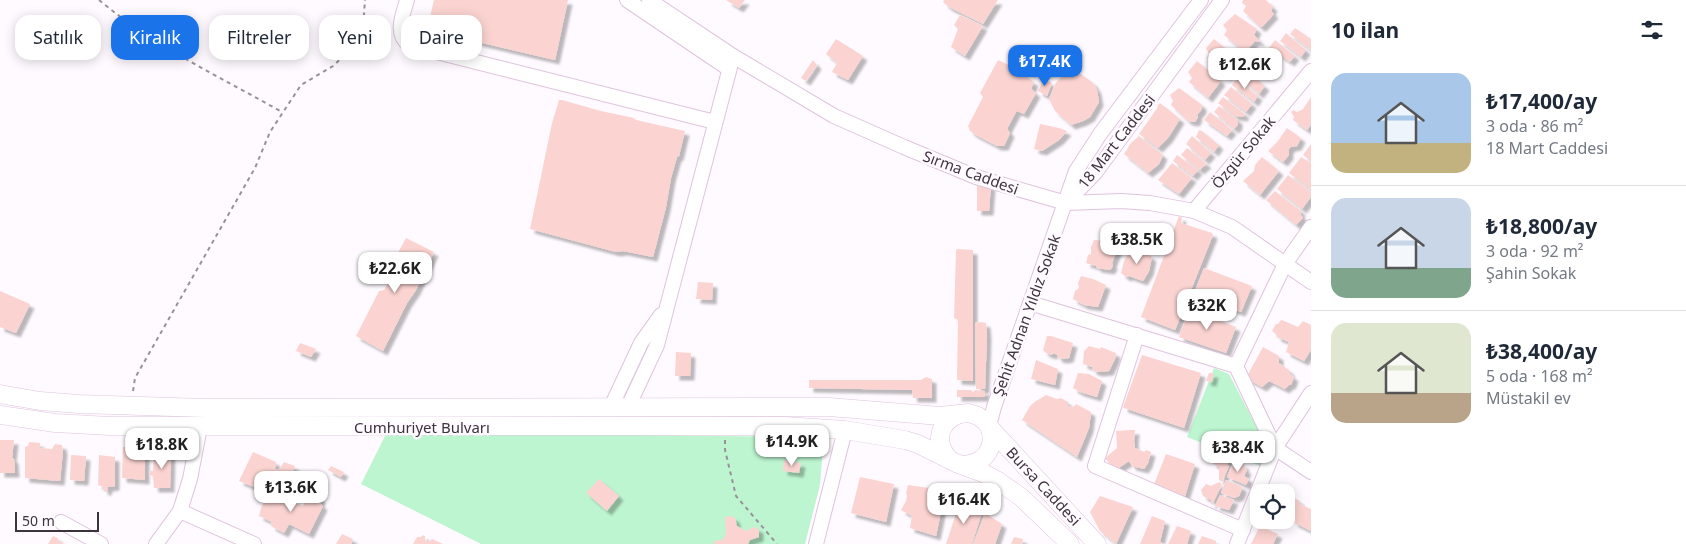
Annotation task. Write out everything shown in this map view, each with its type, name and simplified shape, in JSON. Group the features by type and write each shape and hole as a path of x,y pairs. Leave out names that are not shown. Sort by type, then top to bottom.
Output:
{"main road":[{"name":"Cumhuriyet Bulvarı","path":"0,394 40,401 205,408 619,406 829,408"},
{"name":"Bursa Caddesi","path":"829,408 940,416 969,413 978,416 985,421 1097,544"},
{"path":"956,462 941,446 940,438 946,423 952,417 960,414"},
{"name":"Cumhuriyet Bulvarı","path":"0,415 55,423 110,426 785,426 845,430"},
{"name":"Bursa Caddesi","path":"956,462 978,462 990,451 992,444 989,427"},
{"name":"Bursa Caddesi","path":"845,430 905,440 983,473 1021,497 1070,544"}],"street":[{"path":"407,0 400,30 403,38 410,45 715,122"},
{"path":"619,406 657,345 731,63 627,0"},
{"name":"Sırma Caddesi","path":"649,0 731,63 843,120 976,177 1066,203 1122,201 1194,210 1232,227 1311,282"},
{"name":"18 Mart Caddesi","path":"1066,203 1076,171 1100,134 1201,0"},
{"name":"18 Mart Caddesi","path":"1066,203 1095,172 1222,0"},
{"name":"Özgür Sokak","path":"1194,210 1311,71"},
{"name":"Şehit Adnan Yıldız Sokak","path":"989,427 994,407 1066,203"},
{"path":"1236,366 1285,264 1311,227"},
{"path":"1030,303 1236,366 1275,448 1311,472"},
{"path":"1138,335 1095,466 1243,530"},
{"path":"1237,544 1275,448 1311,393"},
{"path":"156,544 180,511 190,479 200,426"},
{"path":"821,543 845,430"},
{"path":"180,511 254,544"},
{"path":"61,522 101,544"}],"path":[{"path":"99,0 128,23 164,47 282,112"},
{"path":"131,406 135,378 255,168 270,132 301,85 333,66 351,49 363,28 366,0"},
{"path":"726,427 725,450 736,496 777,544"}],"green space":[{"path":"1214,368 1229,374 1268,449 1263,467 1187,437"},
{"path":"387,432 805,437 823,447 820,485 805,544 481,544 361,484"}],"building":[{"path":"434,0 568,0 555,60 482,43 482,15 430,15"},
{"path":"726,0 745,0 739,8"},
{"path":"944,0 998,0 983,24 949,7 943,2"},
{"path":"1243,0 1266,0 1273,7 1271,11 1274,14 1260,27 1243,11 1246,6 1242,3"},
{"path":"1235,14 1257,29 1254,35 1260,42 1255,41 1245,52 1224,35 1227,30 1223,25"},
{"path":"960,15 983,26 965,56 951,47 958,29 954,25"},
{"path":"1295,28 1311,39 1311,50 1290,34"},
{"path":"1286,33 1306,50 1301,57 1280,41"},
{"path":"836,39 863,56 848,80 832,72 837,63 826,54"},
{"path":"1214,39 1240,60 1227,76 1207,58 1209,54 1206,48"},
{"path":"1275,40 1295,56 1290,62 1269,48"},
{"path":"1255,53 1274,67 1275,69 1269,75 1249,60"},
{"path":"813,60 817,65 806,81 801,78"},
{"path":"998,60 1013,67 1015,65 1024,69 1022,74 1034,82 1031,89 1036,93 1024,114 1016,112 1007,129 1010,133 1004,146 997,146 976,135 970,131 968,126 983,97 980,93"},
{"path":"1197,61 1221,81 1208,98 1189,82 1192,78 1188,72"},
{"path":"1245,70 1265,86 1259,94 1239,77"},
{"path":"1067,73 1081,74 1093,83 1097,90 1099,102 1090,117 1071,125 1055,111 1049,99 1055,84 1060,78"},
{"path":"1044,79 1052,83 1047,96 1038,91"},
{"path":"1237,79 1258,96 1254,102 1232,85"},
{"path":"1231,87 1252,104 1246,112 1224,95"},
{"path":"1179,88 1202,105 1202,109 1197,115 1198,117 1195,122 1188,121 1171,105 1173,101 1170,95"},
{"path":"1223,97 1245,114 1243,117 1235,116 1218,103"},
{"path":"1311,97 1311,125 1307,130 1293,120 1294,117 1291,112 1303,109"},
{"path":"559,100 685,131 671,178 666,207 653,257 623,251 616,252 530,229 552,123"},
{"path":"1160,103 1180,119 1168,138 1158,148 1139,134"},
{"path":"1219,106 1238,120 1238,125 1234,129 1214,112"},
{"path":"1210,112 1232,130 1227,136 1204,120"},
{"path":"1040,124 1067,131 1059,140 1042,151 1034,149"},
{"path":"1287,128 1301,138 1297,146 1289,149 1289,155 1283,162 1268,151"},
{"path":"1199,130 1219,145 1214,152 1196,137"},
{"path":"1139,136 1163,155 1159,164 1148,173 1124,154 1131,143"},
{"path":"1192,136 1211,153 1205,160 1186,144"},
{"path":"1311,144 1311,161 1303,155"},
{"path":"1187,148 1207,164 1200,170 1181,155"},
{"path":"1177,155 1198,170 1193,176 1173,161"},
{"path":"1262,157 1279,171 1260,195 1243,181 1254,171 1255,165"},
{"path":"1301,157 1311,163 1311,190 1289,173"},
{"path":"1172,163 1192,178 1179,194 1158,180"},
{"path":"1288,175 1311,192 1311,197 1302,209 1277,189"},
{"path":"977,184 991,185 989,211 977,211"},
{"path":"1275,191 1301,211 1300,214 1303,218 1296,225 1266,200"},
{"path":"1179,216 1182,218 1181,223 1212,233 1213,235 1175,330 1141,317"},
{"path":"406,238 434,252 383,351 356,336 379,291 384,290 386,287 394,266 392,264"},
{"path":"1094,240 1107,241 1118,248 1110,270 1097,268 1086,263 1088,255 1091,254"},
{"path":"957,249 973,250 973,381 957,380 958,320 954,318"},
{"path":"1131,249 1144,255 1146,253 1152,257 1149,271 1143,281 1129,276 1126,277 1121,273 1124,261"},
{"path":"1204,268 1252,286 1241,312 1193,296"},
{"path":"1081,276 1106,285 1098,307 1084,305 1073,299 1075,291 1079,288 1078,283"},
{"path":"698,282 713,283 712,300 696,299"},
{"path":"0,291 30,304 16,333 0,327"},
{"path":"1189,309 1236,327 1226,353 1179,337"},
{"path":"1281,320 1298,327 1303,321 1311,325 1311,350 1304,361 1286,352 1289,342 1277,337 1272,331"},
{"path":"975,323 986,323 987,336 985,389 976,389"},
{"path":"1047,336 1073,343 1069,358 1058,358 1054,353 1052,355 1043,350"},
{"path":"300,343 316,349 311,357 296,351"},
{"path":"1089,346 1100,349 1101,347 1116,353 1109,371 1098,372 1092,370 1092,367 1083,364 1084,351"},
{"path":"1263,347 1279,356 1279,363 1290,371 1290,374 1294,377 1291,385 1285,389 1269,381 1262,387 1246,378"},
{"path":"676,352 691,353 690,376 675,376"},
{"path":"1142,355 1201,373 1184,428 1123,407"},
{"path":"1036,360 1058,369 1055,385 1031,379"},
{"path":"1078,373 1089,374 1102,381 1097,397 1073,388"},
{"path":"1209,373 1214,373 1212,382 1206,381"},
{"path":"926,377 932,379 932,398 913,398 912,390 809,388 809,380 921,380"},
{"path":"957,390 985,391 985,397 957,397"},
{"path":"1046,395 1057,399 1061,398 1068,402 1068,406 1073,407 1076,404 1091,412 1089,428 1077,457 1022,420 1030,406"},
{"path":"1135,430 1135,448 1144,452 1146,450 1151,452 1148,463 1144,469 1132,466 1129,461 1116,472 1105,458 1117,448 1116,431"},
{"path":"0,440 14,440 12,458 14,459 15,473 0,473"},
{"path":"29,442 40,443 40,448 52,449 55,444 62,445 60,481 25,478 25,447 28,446"},
{"path":"123,447 145,447 145,480 122,478"},
{"path":"253,452 276,462 275,469 279,470 284,462 295,466 283,494 271,489 274,483 269,481 264,491 239,481"},
{"path":"154,453 171,453 170,488 154,488 153,476 149,475 150,471 153,471"},
{"path":"1166,454 1195,464 1185,496 1152,484 1155,482"},
{"path":"1216,454 1228,457 1227,465 1229,466 1222,482 1219,480 1219,467 1212,463"},
{"path":"71,455 86,456 84,481 70,480"},
{"path":"99,455 115,457 115,486 108,487 107,491 104,491 103,487 98,485"},
{"path":"784,460 801,463 799,473 783,471"},
{"path":"1236,462 1245,465 1244,468 1247,470 1244,476 1249,479 1246,485 1227,477 1231,467"},
{"path":"331,466 344,472 341,477 328,470"},
{"path":"860,477 894,484 886,522 851,513"},
{"path":"599,479 619,496 607,511 586,493"},
{"path":"1226,480 1241,486 1242,489 1239,496 1234,498 1221,493"},
{"path":"272,482 269,490 273,494 266,491"},
{"path":"1219,482 1222,484 1212,505 1211,500 1203,496 1201,490 1206,484 1211,486"},
{"path":"908,485 936,489 947,495 942,507 936,536 910,528 912,516 901,510 906,501"},
{"path":"268,494 273,496 276,494 303,506 307,499 311,499 314,495 321,498 320,503 323,506 309,534 289,524 284,533 271,526 272,522 259,516"},
{"path":"1220,495 1234,500 1229,510 1215,506"},
{"path":"1100,496 1133,507 1116,544 1100,531 1090,512"},
{"path":"1295,498 1300,501 1300,504 1311,509 1311,531 1295,523"},
{"path":"960,501 982,512 972,544 946,544"},
{"path":"985,513 1002,524 995,544 973,544"},
{"path":"731,516 735,518 737,526 746,531 754,527 759,529 759,537 750,540 748,544 713,544 715,541 724,539 726,531 725,517"},
{"path":"1152,516 1165,521 1160,542 1165,544 1140,544"},
{"path":"1177,526 1191,531 1187,544 1168,544"},
{"path":"1258,529 1267,529 1278,534 1273,544 1251,544"},
{"path":"342,534 353,539 351,544 336,544"},
{"path":"423,535 425,540 429,542 432,539 443,544 413,544 417,537"},
{"path":"53,536 58,538 58,541 64,544 48,544"},
{"path":"1202,536 1216,541 1216,544 1198,544"},
{"path":"1014,537 1023,539 1022,544 1011,544"}]}
